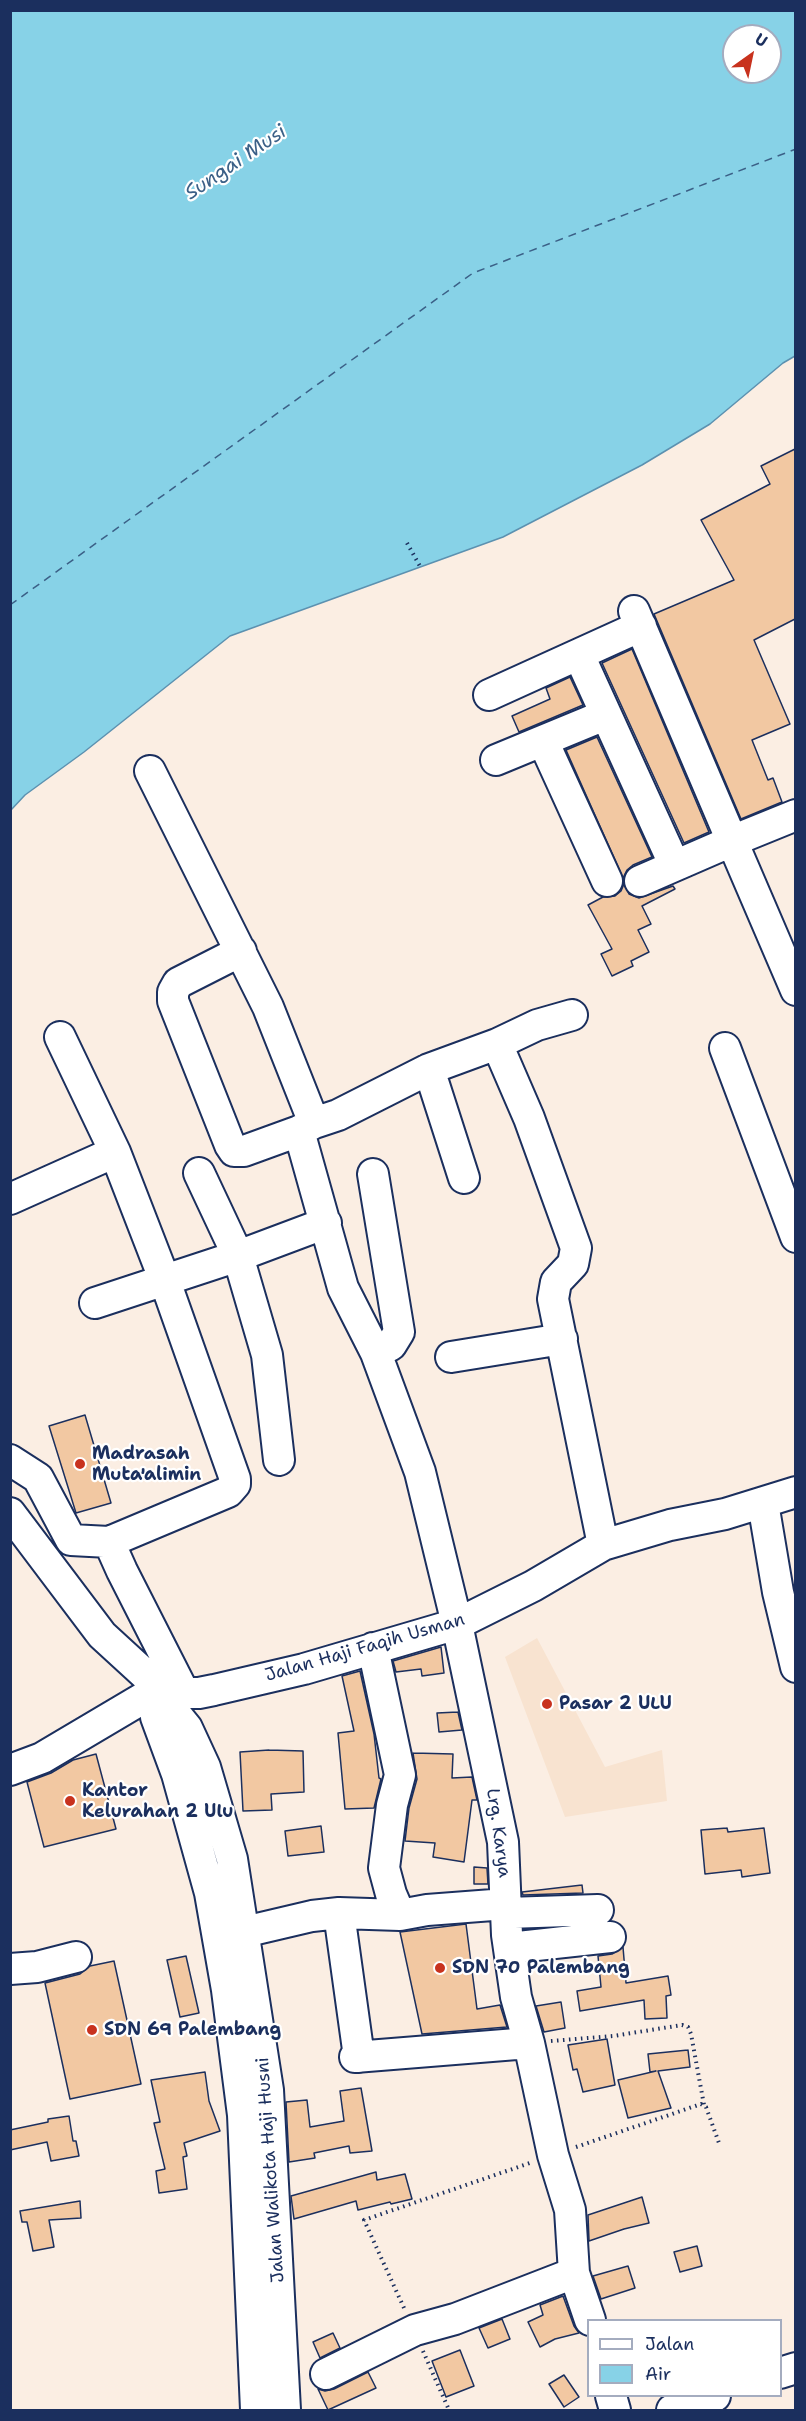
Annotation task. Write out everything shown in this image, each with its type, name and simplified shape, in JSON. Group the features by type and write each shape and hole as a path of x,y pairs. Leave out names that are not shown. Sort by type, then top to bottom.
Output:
{"street":[{"path":"489,695 579,655 638,619 732,841 789,958 795,990"},
{"path":"579,655 674,864"},
{"path":"496,760 605,715"},
{"path":"543,741 607,881"},
{"name":"Lrg. Karya","path":"150,771 268,1007 306,1127 326,1223 343,1288 353,1312 376,1353 420,1472 457,1624 503,1842 509,1948 516,1996 529,2043 553,2155 570,2210 574,2273 590,2319"},
{"path":"640,881 674,864 795,815"},
{"path":"241,951 178,983 173,992 176,1010 234,1150 244,1151 338,1115 429,1069 497,1044 537,1025 572,1015"},
{"path":"10,1460 38,1478 71,1540 109,1542 228,1492 235,1484 165,1281 115,1152 60,1037"},
{"path":"497,1044 529,1118 576,1248 573,1264 556,1282 553,1290 603,1545"},
{"path":"725,1048 795,1237"},
{"path":"429,1069 464,1178"},
{"path":"10,1199 115,1152"},
{"path":"199,1173 238,1256 267,1355 279,1460"},
{"path":"373,1174 399,1332 391,1345 376,1353"},
{"path":"95,1303 238,1256 326,1223"},
{"path":"451,1357 562,1339"},
{"name":"Jalan Haji Faqih Usman","path":"10,1770 42,1758 159,1693 199,1693 312,1666 457,1624 533,1586 603,1545 670,1525 726,1514 795,1492"},
{"path":"763,1503 778,1592 795,1667"},
{"path":"10,1513 102,1635 159,1693"},
{"path":"109,1542 122,1571 159,1693"},
{"path":"373,1648 400,1775 392,1805 384,1868 400,1915"},
{"name":"Jalan Walikota Haji Husni","path":"159,1693 187,1728 205,1767 232,1859 268,2090 285,2410"},
{"name":"Jalan Walikota Haji Husni","path":"159,1693 156,1717 177,1774 210,1893 227,1990 243,2115 256,2410"},
{"path":"244,1932 312,1916 339,1913 400,1915 427,1910 506,1908 604,1923 509,1948"},
{"path":"339,1913 357,2057 529,2043"},
{"path":"10,1969 37,1967 76,1957"},
{"path":"326,2374 414,2331 455,2319 574,2273"},
{"path":"672,2410 712,2397"}],"path":[{"path":"407,543 421,568"},
{"path":"529,2043 613,2036 682,2025 688,2027 692,2034 704,2105"},
{"path":"364,2220 449,2410"}],"shaded area":[{"name":"Pasar 2 ULU","path":"537,1638 605,1767 662,1750 667,1801 565,1817 505,1657"}],"water":[{"name":"Sungai Musi","path":"11,10 795,11 795,356 783,363 710,424 642,465 503,537 230,636 84,752 25,795 11,810"}],"building":[{"path":"795,449 795,619 754,640 790,724 752,740 768,780 773,778 782,802 741,819 654,614 734,580 701,520 770,484 761,466"},
{"path":"632,649 709,832 684,843 602,663"},
{"path":"570,677 583,705 519,732 512,716 550,699 546,688"},
{"path":"597,737 652,857 633,865 623,878 566,750"},
{"path":"624,884 629,894 639,898 673,886 675,889 642,906 651,924 638,930 649,952 631,961 633,966 612,976 601,954 612,949 588,905 603,897 615,896"},
{"name":"Madrasah Muta'alimin","path":"85,1415 111,1503 76,1513 49,1426"},
{"path":"441,1647 444,1673 422,1676 421,1669 396,1672 393,1661"},
{"path":"360,1671 381,1779 374,1808 345,1809 338,1733 354,1731 342,1676"},
{"path":"458,1712 462,1730 439,1732 437,1713"},
{"path":"303,1751 304,1792 271,1794 272,1810 243,1811 240,1752"},
{"path":"413,1753 453,1754 452,1778 472,1777 477,1800 472,1800 464,1862 433,1857 435,1843 405,1841 409,1808 417,1779"},
{"name":"Kantor Kelurahan 2 Ulu","path":"96,1754 116,1829 44,1847 27,1782 51,1773 73,1760"},
{"path":"321,1826 324,1852 288,1856 285,1831"},
{"path":"727,1828 728,1832 764,1828 770,1873 742,1877 741,1870 705,1874 701,1830"},
{"path":"474,1867 487,1868 488,1884 474,1884"},
{"path":"582,1885 583,1893 523,1895 522,1892"},
{"name":"SDN 70 Palembang","path":"466,1924 477,2009 500,2005 507,2027 422,2034 400,1932"},
{"path":"623,1947 626,1983 668,1976 671,1995 666,1996 667,2018 645,2019 644,2000 580,2011 577,1991 601,1987 598,1956 612,1954"},
{"path":"186,1956 199,2013 180,2017 167,1960"},
{"name":"SDN 69 Palembang","path":"114,1961 141,2084 70,2099 45,1983 80,1974 90,1966"},
{"path":"561,2002 565,2028 544,2032 536,2006"},
{"path":"607,2039 615,2085 583,2092 577,2069 573,2070 568,2045"},
{"path":"688,2050 690,2067 658,2071 671,2108 628,2118 618,2080 656,2071 650,2072 648,2054"},
{"path":"205,2072 209,2101 220,2131 184,2143 187,2156 183,2157 187,2189 159,2193 156,2171 165,2169 154,2123 160,2122 151,2080"},
{"path":"361,2088 372,2151 350,2153 349,2146 314,2153 315,2158 289,2162 286,2102 307,2100 310,2127 344,2121 340,2091"},
{"path":"69,2116 73,2141 76,2141 79,2156 51,2161 47,2142 10,2150 10,2130 48,2122 48,2119"},
{"path":"376,2172 377,2180 405,2174 412,2199 358,2210 356,2201 294,2219 291,2196"},
{"path":"642,2197 649,2223 589,2241 588,2215"},
{"path":"80,2201 81,2218 49,2220 54,2247 33,2251 27,2222 22,2222 20,2211"},
{"path":"697,2246 702,2266 680,2272 674,2252"},
{"path":"628,2266 635,2288 601,2299 593,2276"},
{"path":"563,2296 574,2326 579,2333 555,2339 540,2347 528,2322 543,2315 540,2305"},
{"path":"502,2319 510,2339 488,2348 479,2328"},
{"path":"333,2333 340,2348 320,2358 313,2342"},
{"path":"460,2350 474,2386 446,2397 432,2361"},
{"path":"368,2372 376,2388 328,2410 318,2389 325,2391 334,2389"},
{"path":"564,2375 579,2397 564,2407 549,2384"}],"ferry route":[{"path":"10,605 473,273 796,149"}],"place":[{"name":"Madrasah Muta'alimin","path":"80,1464"},
{"name":"Pasar 2 ULU","path":"547,1704"},
{"name":"Kantor Kelurahan 2 Ulu","path":"70,1801"},
{"name":"SDN 70 Palembang","path":"440,1968"},
{"name":"SDN 69 Palembang","path":"92,2030"}]}
